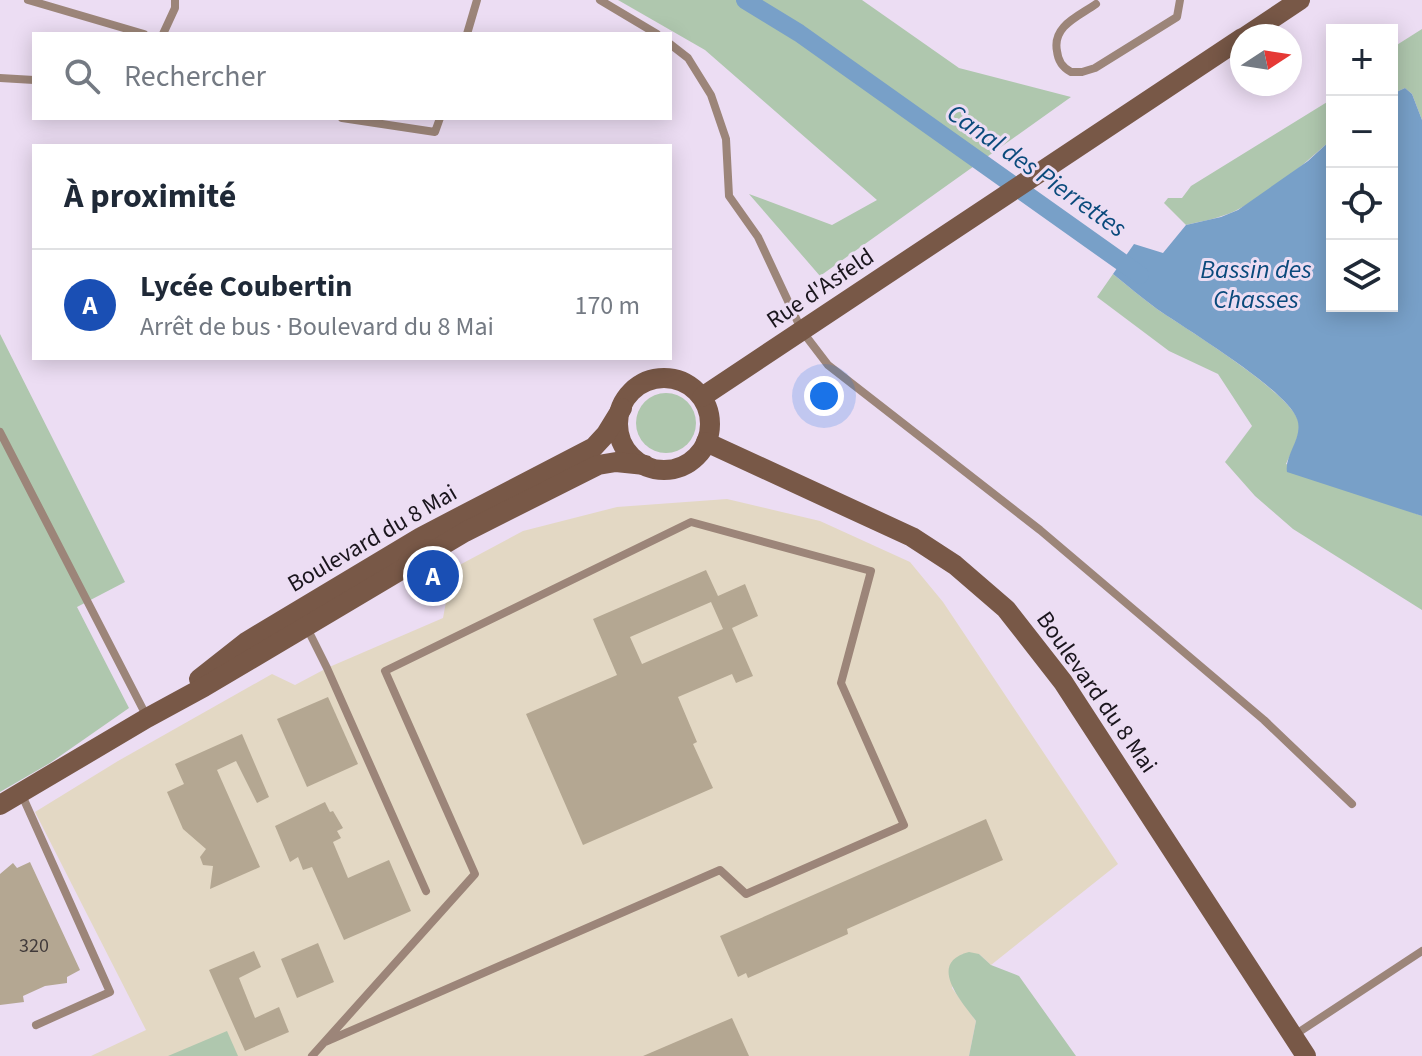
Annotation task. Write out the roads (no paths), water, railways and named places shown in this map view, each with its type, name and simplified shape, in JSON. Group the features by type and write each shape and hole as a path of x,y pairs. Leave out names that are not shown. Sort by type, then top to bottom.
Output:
{"street":[{"path":"1262,24 1293,2"},
{"name":"Rue d'Asfeld","path":"702,397 1230,46"},
{"path":"658,378 682,382 702,397 710,419 706,442 696,457 681,467 663,470 645,465 635,459 623,444 619,426 622,408 636,388 658,378"},
{"name":"Boulevard du 8 Mai","path":"302,618 461,515 585,453 606,434 622,408"},
{"name":"Boulevard du 8 Mai","path":"706,442 912,537 955,565 1006,609 1063,682 1306,1056"},
{"name":"Boulevard du 8 Mai","path":"0,805 147,718 234,650 302,618 577,474 598,465 616,462 645,465"}],"lane":[{"path":"28,0 137,32"},
{"path":"164,32 175,8 175,0"},
{"path":"468,32 477,0"},
{"path":"600,0 654,32"},
{"path":"1098,1 1064,26 1058,35 1056,47 1059,60 1071,72 1095,68 1177,17 1180,0"},
{"path":"672,46 688,58 711,95 726,139 729,196 758,237 802,331 818,354 843,379 1050,538 1272,727 1352,804"},
{"path":"0,78 32,80"},
{"path":"355,120 435,132 439,120"},
{"path":"0,432 147,718"},
{"path":"312,1056 475,874 385,671 691,522 871,571 841,683 904,825 746,894 720,870 325,1042"},
{"path":"302,618 426,891"},
{"path":"21,793 110,992 36,1025"},
{"path":"1293,1036 1422,951"}],"water":[{"name":"Bassin des Chasses","path":"1405,88 1412,94 1422,120 1422,516 1287,472 1288,459 1298,432 1297,419 1289,407 1256,377 1157,309 1113,274 1134,244 1163,253 1186,225 1238,210 1308,161 1326,144 1326,312 1398,312 1398,91"}],"waterway":[{"name":"Canal des Pierrettes","path":"745,0 799,33 1140,275"}],"place":[{"name":"Lycée Coubertin","path":"433,576"}]}
